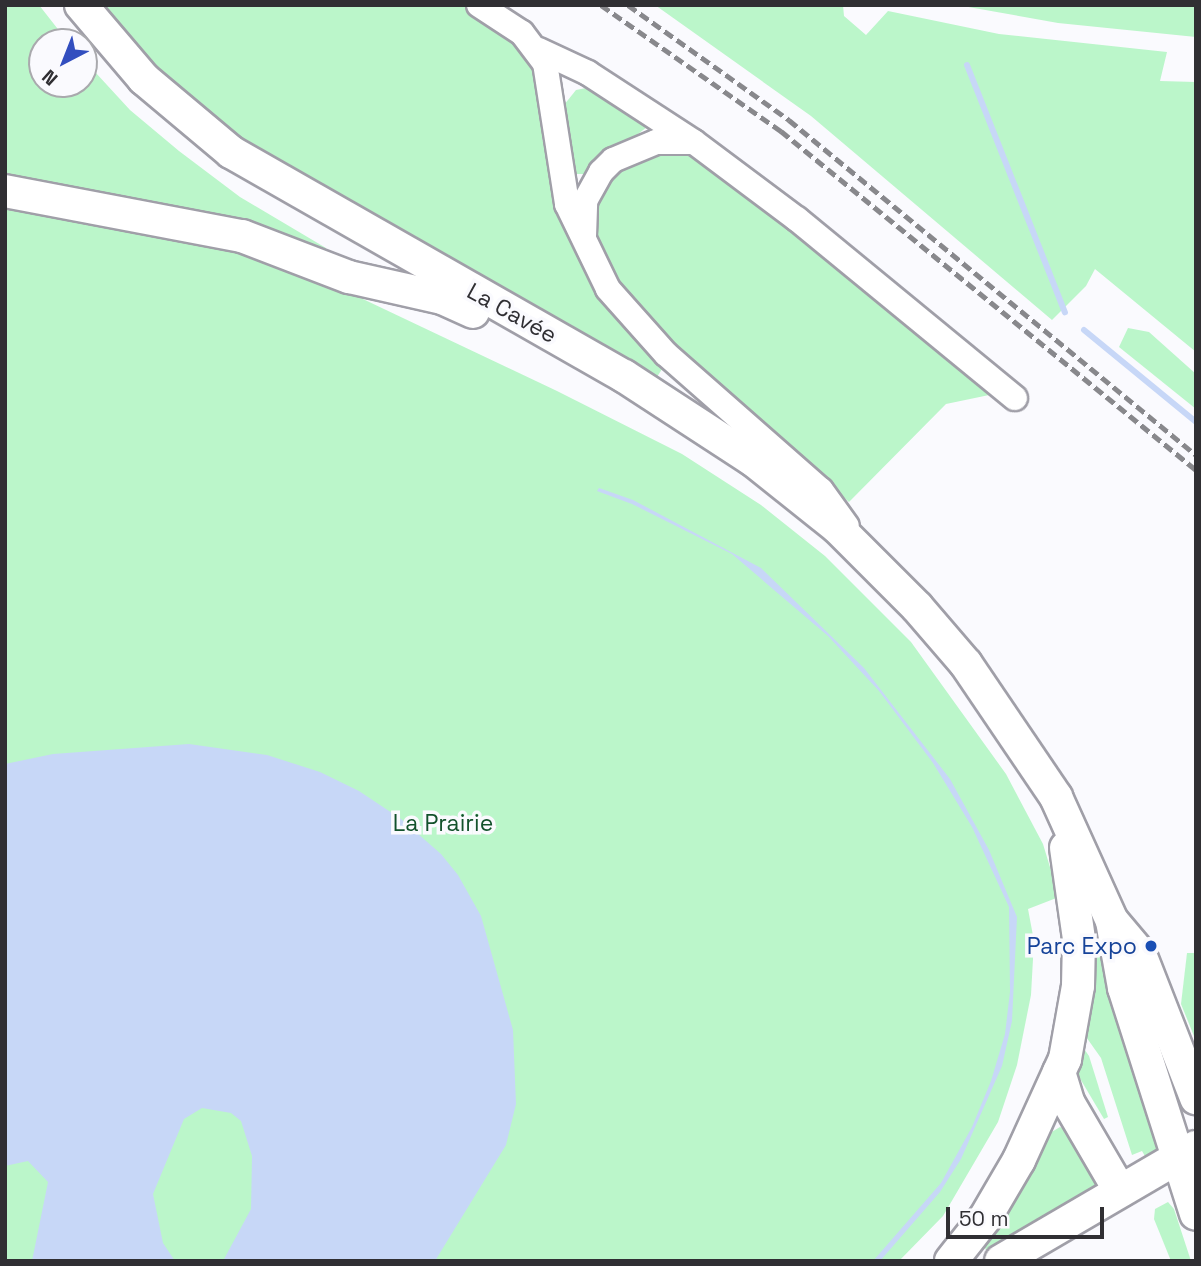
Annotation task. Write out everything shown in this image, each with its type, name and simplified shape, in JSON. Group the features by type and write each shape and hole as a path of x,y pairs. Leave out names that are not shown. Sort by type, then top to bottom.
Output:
{"main road":[{"name":"La Cavée","path":"81,5 144,79 201,131 267,176 671,406 754,460 872,561 966,664 1056,797"},
{"path":"5,191 242,236 375,285 442,298 640,405 671,406"},
{"path":"1056,797 1112,922 1124,988 1190,1145 1196,1214"},
{"path":"951,1261 985,1217 1019,1160 1059,1072 1071,1035 1079,939 1056,797"},
{"path":"1112,922 1140,954 1196,1098"},
{"path":"1059,1072 1068,1102 1120,1191"},
{"path":"1001,1261 1120,1191 1190,1145"}],"street":[{"path":"479,5 539,50 588,73 694,142 797,219 1015,398"},
{"path":"539,50 552,93 562,184 585,247 624,309 666,354 821,490 872,561"},
{"path":"585,247 585,201 601,172 643,145 674,139 694,142"}],"green space":[{"path":"5,5 39,5 57,28 28,28 28,98 98,98 98,75 130,110 179,151 240,197 326,248 318,257 5,182"},
{"path":"97,5 467,5 525,47 538,72 544,100 542,137 552,183 578,256 610,313 662,369 657,377 637,371 262,160 167,80"},
{"path":"655,5 843,5 844,16 866,35 888,11 999,34 1167,52 1160,81 1196,82 1196,352 1095,269 1086,286 1052,320 811,116"},
{"path":"957,5 1196,5 1196,37 1058,23"},
{"path":"591,87 643,116 647,127 587,174 572,174 564,105 576,90"},
{"path":"687,153 715,164 994,394 946,404 849,502 667,337 618,284 594,237 596,203 622,168 642,156"},
{"name":"La Prairie","path":"5,209 222,245 346,291 557,391 682,454 761,505 825,556 911,642 1006,774 1043,844 1059,897 1028,909 1034,941 1031,995 1017,1065 998,1122 943,1216 899,1261 5,1261"},
{"path":"1128,328 1149,332 1196,374 1196,409 1119,347"},
{"path":"1089,915 1164,1148 1149,1163 1142,1151 1132,1155 1101,1058 1084,1034"},
{"path":"1187,953 1196,953 1196,1041 1181,1004"},
{"path":"1080,1043 1089,1056 1108,1117 1104,1119 1072,1065"},
{"path":"1060,1127 1069,1132 1100,1187 989,1253 984,1247 1018,1196 1050,1133"},
{"path":"1168,1202 1174,1209 1191,1261 1171,1261 1154,1219 1155,1209"}],"water":[{"path":"599,488 633,500 761,568 864,668 950,779 989,850 1017,917 1012,1021 1002,1066 961,1159 940,1192 880,1261 873,1261 941,1183 972,1127 991,1081 1005,1034 1010,992 1009,907 972,827 933,763 879,691 828,636 732,554 632,504 597,491"},
{"name":"La Prairie","path":"189,744 267,755 320,772 359,791 401,819 441,854 458,875 481,916 513,1030 516,1104 506,1145 435,1261 223,1261 251,1209 252,1156 241,1121 231,1113 202,1108 184,1119 153,1194 163,1243 175,1261 32,1261 48,1182 28,1161 5,1166 5,764 53,754"}],"waterway":[{"path":"967,65 1065,312"},
{"path":"1084,330 1196,422"}],"railway":[{"path":"601,5 781,131 1196,470"},
{"path":"628,5 789,120 1196,455"}],"place":[{"name":"Parc Expo","path":"1151,946"}]}
